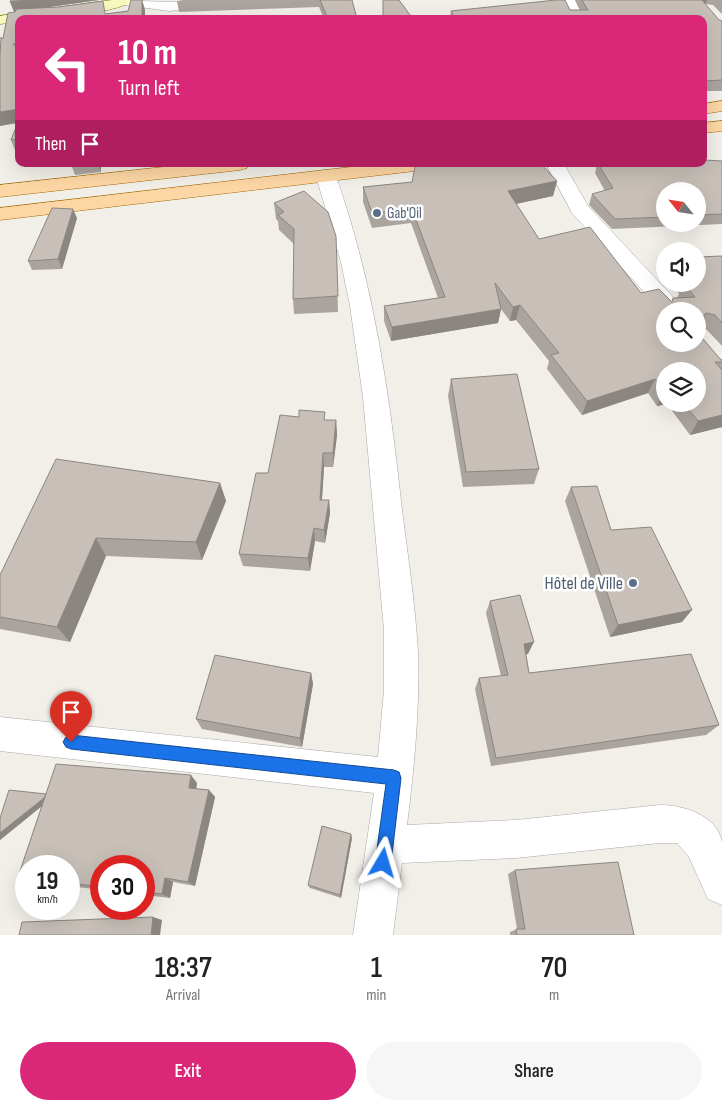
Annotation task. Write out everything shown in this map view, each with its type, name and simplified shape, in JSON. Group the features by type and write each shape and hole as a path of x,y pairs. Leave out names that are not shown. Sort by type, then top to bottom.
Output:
{"main road":[{"path":"102,15 118,12 134,1"},
{"path":"40,15 134,1"},
{"path":"0,20 15,18"},
{"path":"0,29 15,27"},
{"path":"707,108 722,106"},
{"path":"707,128 722,126"},
{"path":"0,191 213,167"},
{"path":"0,214 398,167"}],"street":[{"path":"134,1 173,7 242,0"},
{"path":"569,2 575,15"},
{"path":"556,167 579,209 667,302"},
{"path":"326,176 351,254 370,358 385,472 402,641 401,697 394,778 373,935"},
{"path":"0,734 394,778"},
{"path":"385,845 516,839 660,824 683,825 693,832 707,852 722,885"}],"building":[{"path":"131,0 142,0 142,15 15,15 15,44 13,44 15,45 15,110 0,112 1,37 3,39 8,13 15,12 17,9 58,7 103,1 105,14 128,11"},
{"path":"320,0 352,0 356,15 326,15"},
{"path":"383,0 399,0 410,15 383,15"},
{"path":"556,0 565,0 570,10 588,10 582,0 702,0 722,21 722,80 707,81 707,15 453,15 451,11"},
{"path":"15,130 15,140 11,140"},
{"path":"707,160 722,161 722,214 706,215 706,182 656,182 656,217 615,219 592,194 613,188 600,167 707,167"},
{"path":"415,167 544,167 557,181 508,191 539,239 590,227 641,293 656,290 656,292 662,292 672,302 656,302 656,352 706,352 706,342 722,360 722,362 715,362 722,370 722,415 698,421 691,412 706,412 706,362 656,362 656,380 655,379 587,401 551,355 559,353 520,305 513,307 495,283 501,309 392,327 384,306 445,297 412,209 372,213 363,187 412,182"},
{"path":"304,191 328,212 336,236 338,296 293,299 294,229 278,215 284,212 274,203"},
{"path":"52,208 73,209 58,259 28,261"},
{"path":"722,256 722,323 715,315 706,313 706,302 672,302 673,298 695,297 691,292 706,292 706,257"},
{"path":"517,374 539,469 466,472 451,379"},
{"path":"299,410 325,412 324,420 336,420 333,453 323,453 320,500 329,500 324,530 314,528 308,558 239,554 256,473 268,473 280,415 299,417"},
{"path":"56,459 220,483 196,542 96,538 57,627 0,617 0,575"},
{"path":"597,486 611,530 651,527 692,610 618,625 571,487"},
{"path":"520,595 534,642 524,644 529,673 691,654 719,725 496,758 479,678 508,675 490,601"},
{"path":"215,655 311,673 300,738 196,719"},
{"path":"56,764 191,775 189,788 209,790 188,882 165,878 162,894 155,893 155,855 90,855 90,886 80,884 80,855 25,855"},
{"path":"9,790 46,794 44,798 0,833 0,818"},
{"path":"322,826 351,834 340,895 308,885"},
{"path":"618,862 634,935 517,935 516,929 525,929 515,870"},
{"path":"153,920 151,935 19,935 22,922"}],"place":[{"name":"Gab'Oil","path":"377,213"},
{"name":"Hôtel de Ville","path":"633,583"}],"route":[{"path":"71,742 394,778 383,863"}]}
